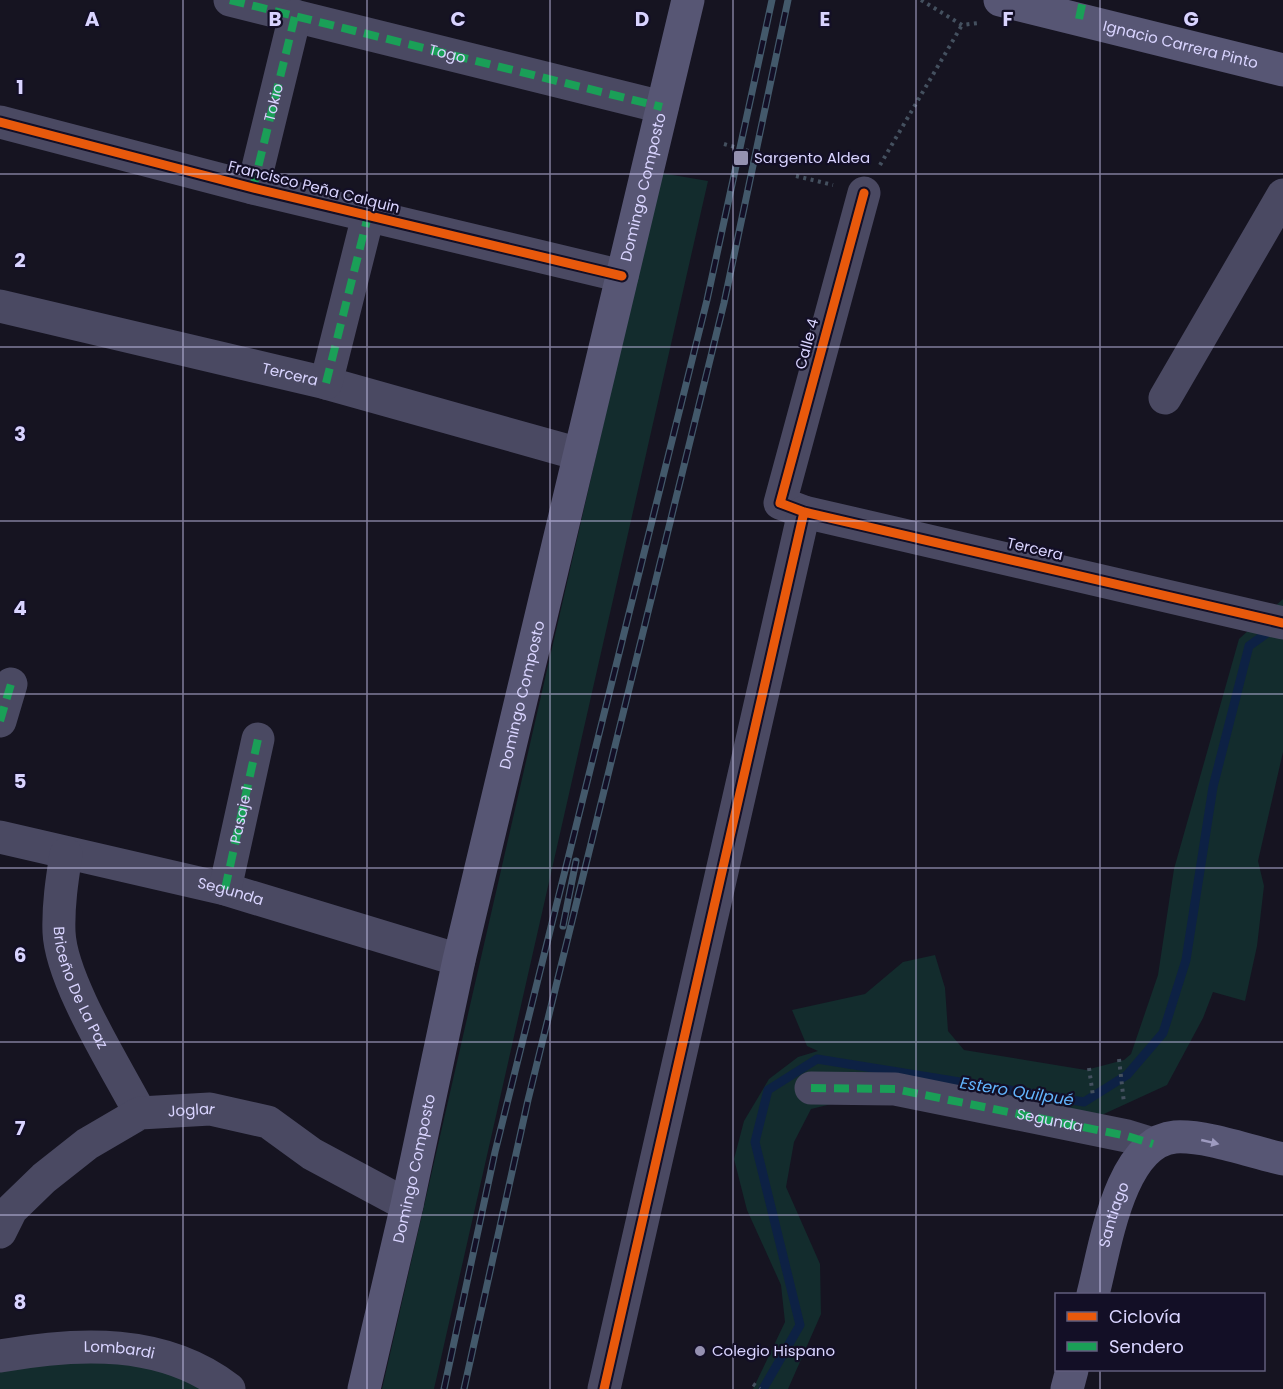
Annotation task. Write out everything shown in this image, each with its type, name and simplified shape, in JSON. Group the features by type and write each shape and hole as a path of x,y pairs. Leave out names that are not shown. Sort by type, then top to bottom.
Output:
{"main road":[{"name":"Domingo Composto","path":"364,1389 407,1205 459,960 688,0"},
{"name":"Ignacio Carrera Pinto","path":"1000,0 1081,9 1283,70"},
{"name":"Segunda","path":"1140,1140 1191,1137 1283,1159"},
{"name":"Santiago","path":"1093,1293 1125,1179 1137,1159 1140,1140"},
{"path":"1067,1389 1072,1371"}],"street":[{"name":"Togo","path":"230,0 662,107"},
{"name":"Tokio","path":"253,188 295,16"},
{"name":"Francisco Peña Calquin","path":"0,122 253,188 622,276"},
{"name":"Calle 4","path":"604,1389 792,508 864,193"},
{"path":"1165,398 1283,195"},
{"path":"326,383 368,216"},
{"name":"Tercera","path":"0,306 326,383 579,454"},
{"name":"Tercera","path":"792,508 1283,623"},
{"path":"0,721 11,684"},
{"name":"Pasaje 1","path":"225,889 258,739"},
{"name":"Segunda","path":"0,837 225,889 459,960"},
{"name":"Briceño De La Paz","path":"66,854 59,896 59,934 72,982 140,1113"},
{"name":"Segunda","path":"811,1088 896,1089 1140,1140"},
{"name":"Joglar","path":"4,1213 87,1144 140,1113 210,1109 268,1122 312,1154 407,1205"},
{"name":"Lombardi","path":"0,1356 42,1349 88,1346 137,1349 178,1359 216,1379 229,1389"}],"path":[{"path":"796,176 864,193 962,25 921,0"},
{"path":"724,144 770,157"},
{"path":"1119,1059 1140,1140"},
{"path":"753,1384 760,1389"}],"green space":[{"path":"661,173 708,181 434,1389 382,1389"},
{"path":"1283,599 1283,752 1258,861 1264,886 1257,946 1245,1001 1213,992 1203,1018 1167,1085 1082,1124 881,1092 811,1109 794,1142 786,1187 820,1264 821,1314 788,1389 753,1389 785,1322 781,1285 747,1210 734,1159 744,1121 769,1079 798,1057 818,1051 807,1046 792,1010 865,994 903,962 935,955 945,988 948,1031 964,1050 1086,1070 1124,1060 1131,1054 1158,975 1174,869 1239,639"},
{"path":"56,1357 152,1368 188,1380 201,1389 0,1389 0,1370"}],"waterway":[{"name":"Estero Quilpué","path":"763,1389 800,1325 755,1142 768,1090 817,1059 1084,1102 1127,1075 1163,1033 1186,960 1213,787 1249,646 1274,628"}],"railway":[{"path":"444,1389 495,1152 707,300 772,0"},
{"path":"464,1389 528,1100 724,303 788,0"},
{"path":"563,926 576,861"}],"marked path":[{"path":"230,0 662,107"},
{"path":"1079,19 1083,0"},
{"path":"253,188 295,16"},
{"path":"326,383 368,216"},
{"path":"0,721 11,684"},
{"path":"225,889 258,739"},
{"path":"811,1088 895,1089 1127,1136 1153,1144"}],"cycle path":[{"path":"0,122 253,188 622,276"},
{"path":"864,193 780,503 804,512 1283,623"},
{"path":"604,1389 804,512"}],"place":[{"name":"Sargento Aldea","path":"741,158"},
{"name":"Colegio Hispano","path":"700,1351"}]}
